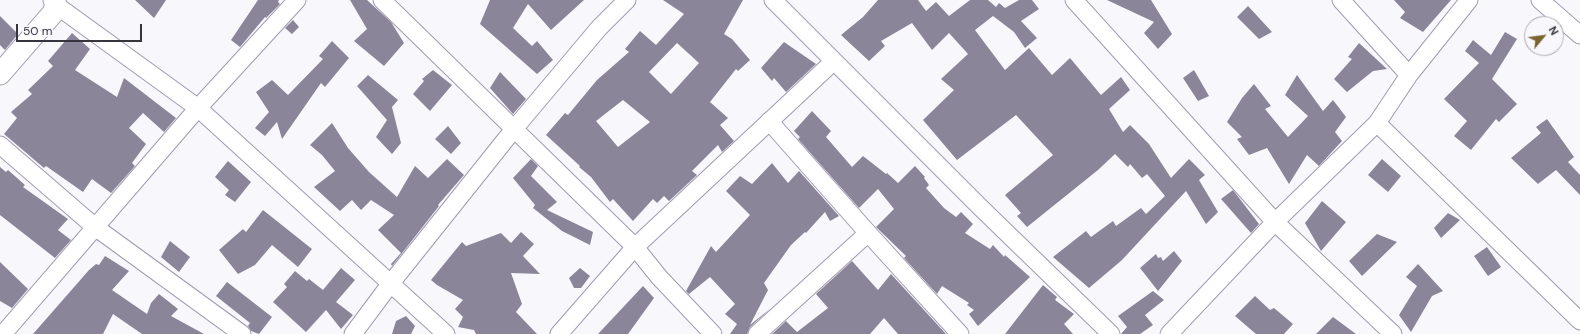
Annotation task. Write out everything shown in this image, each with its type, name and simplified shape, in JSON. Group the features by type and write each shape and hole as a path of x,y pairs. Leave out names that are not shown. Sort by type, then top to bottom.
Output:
{"street":[{"path":"5,331 198,108 298,0"},
{"path":"382,0 635,247 659,277 713,334"},
{"path":"353,334 391,283 514,129 599,28 627,0"},
{"path":"773,0 1111,334"},
{"path":"1074,0 1275,222 1393,334"},
{"path":"1341,0 1409,75"},
{"path":"1169,334 1275,222 1377,123 1409,75 1470,0"},
{"path":"1540,0 1580,35"},
{"path":"0,74 53,13 55,2 198,108 446,334"},
{"path":"559,334 635,247 834,61"},
{"path":"769,121 868,234 960,334"},
{"path":"1377,123 1580,321"},
{"path":"0,145 95,226 242,334"},
{"path":"758,334 868,234"}],"building":[{"path":"135,0 166,0 154,18"},
{"path":"258,0 279,0 278,2 280,4 266,18 265,17 240,47 231,40"},
{"path":"350,0 367,0 391,22 404,43 384,66 354,41 367,29"},
{"path":"490,0 584,0 551,30 528,4 513,28 532,46 537,41 553,60 537,74 480,24"},
{"path":"663,0 743,0 724,34 732,39 750,60 738,71 736,69 710,102 728,118 720,125 734,141 722,152 718,145 692,171 697,175 669,201 664,196 657,203 653,199 633,221 613,199 610,202 591,177 546,135 565,113 568,115 597,80 629,52 625,49 640,31 656,45 684,14","holes":["677,43 699,63 671,94 649,72","623,100 650,122 618,147 596,121"]},
{"path":"878,0 918,0 926,11 936,2 949,16 970,0 988,0 996,7 999,3 1005,8 1019,0 1032,0 1039,9 1021,21 1037,38 1025,48 1014,32 993,16 975,30 1005,70 1029,48 1052,75 1070,58 1101,95 1121,77 1130,90 1109,109 1123,132 1130,125 1149,144 1171,178 1189,159 1205,175 1199,180 1218,212 1206,224 1186,191 1122,260 1089,288 1053,257 1086,231 1091,237 1113,221 1116,226 1141,208 1146,214 1165,196 1147,174 1142,178 1130,164 1128,167 1115,154 1098,170 1027,227 1017,216 1021,213 1005,195 1053,155 1016,115 957,160 923,120 954,90 941,79 968,54 949,33 932,50 912,23 881,41 885,46 869,61 841,35 863,17"},
{"path":"1107,0 1151,0 1172,34 1158,49 1144,33 1154,22"},
{"path":"1394,0 1451,0 1423,32 1400,18 1405,12"},
{"path":"1248,6 1272,32 1259,39 1237,17"},
{"path":"0,16 18,34 5,50 0,45"},
{"path":"293,20 299,27 292,34 285,28"},
{"path":"1505,32 1517,39 1492,79 1517,104 1499,122 1496,119 1471,150 1454,136 1467,121 1444,99 1479,63 1465,51 1473,40 1491,55"},
{"path":"72,33 90,49 75,70 117,97 124,78 176,118 164,132 143,113 129,128 146,144 132,163 135,166 111,193 92,179 83,192 46,166 44,168 4,134 17,118 11,112 32,94 28,90 53,66 48,61"},
{"path":"332,41 349,58 325,87 321,83 282,139 277,122 265,136 255,128 269,112 256,92 272,80 288,95 323,59 319,56"},
{"path":"784,42 816,64 786,92 774,78 772,81 761,68"},
{"path":"1359,43 1387,69 1373,71 1347,92 1334,79 1352,59 1348,57"},
{"path":"433,70 452,85 430,111 413,94 424,81 422,79"},
{"path":"1194,70 1209,96 1198,101 1183,78"},
{"path":"500,72 526,99 513,114 490,88"},
{"path":"368,75 398,100 392,107 401,143 392,154 376,137 387,120 357,86"},
{"path":"1297,75 1323,111 1333,100 1346,117 1335,132 1342,141 1319,166 1307,155 1289,184 1267,148 1249,155 1237,139 1242,137 1227,122 1242,98 1254,84 1271,106 1265,109 1288,137 1308,116 1285,95"},
{"path":"812,111 831,131 826,137 852,167 863,156 898,183 915,166 925,177 924,178 929,185 926,188 944,208 956,217 961,212 973,224 965,233 990,249 993,245 1004,257 1005,255 1030,277 978,326 969,314 974,310 967,305 969,303 942,286 937,294 904,258 906,256 876,227 894,209 878,189 859,208 798,139 800,137 794,131"},
{"path":"1547,119 1574,157 1568,162 1580,175 1580,195 1556,170 1538,184 1511,158 1541,133 1536,127"},
{"path":"332,123 348,148 369,172 397,197 415,166 428,178 447,159 464,175 438,205 439,206 392,266 391,264 401,253 378,230 394,215 371,200 361,210 352,200 340,211 314,187 335,171 322,155 310,145"},
{"path":"448,126 461,143 451,154 435,139"},
{"path":"531,159 538,166 531,176 557,202 547,210 593,232 590,245 562,231 533,208 535,205 513,178"},
{"path":"1382,159 1401,176 1388,192 1368,175"},
{"path":"228,161 251,182 235,202 225,195 229,190 215,177"},
{"path":"772,163 788,183 799,171 839,216 830,221 825,212 806,233 805,232 791,245 764,283 768,290 750,325 771,308 750,327 747,334 730,334 737,324 725,314 735,304 710,277 689,294 686,291 711,246 716,252 750,215 726,191 740,176 752,184"},
{"path":"0,167 6,172 8,170 25,185 23,187 68,219 58,230 71,240 55,258 0,215"},
{"path":"1233,190 1259,224 1251,233 1221,199"},
{"path":"1322,201 1346,222 1321,251 1305,223"},
{"path":"263,210 312,249 298,267 272,245 255,265 238,274 219,250 243,229 246,232"},
{"path":"1448,213 1460,220 1441,238 1434,228"},
{"path":"521,232 534,244 523,256 540,274 511,273 522,304 516,312 537,334 476,334 474,330 458,327 463,317 455,309 463,300 431,280 462,242 466,246 501,233 511,243"},
{"path":"1377,234 1397,242 1362,276 1349,261"},
{"path":"170,241 190,257 179,272 161,257"},
{"path":"1487,247 1501,267 1488,276 1474,256"},
{"path":"1174,251 1182,261 1158,291 1140,268 1156,254 1158,258 1161,257 1163,261"},
{"path":"105,256 129,271 112,290 147,314 151,303 159,294 178,309 171,316 204,334 142,334 113,314 103,334 33,334 89,270 96,264 99,265"},
{"path":"852,261 878,290 891,274 946,334 898,334 884,318 870,334 772,334 786,321 797,332 828,308 816,294"},
{"path":"0,262 28,289 12,308 0,301"},
{"path":"1418,264 1443,291 1432,296 1411,332 1399,315 1417,286 1406,277"},
{"path":"341,268 355,280 336,302 353,315 341,329 326,310 306,332 273,302 287,287 284,284 295,271 307,281 309,279 323,290"},
{"path":"580,268 590,276 581,288 574,288 569,278"},
{"path":"227,282 272,317 259,334 251,331 248,326 250,323 216,296"},
{"path":"1043,285 1057,297 1055,300 1074,314 1064,324 1073,334 1005,334"},
{"path":"643,286 654,298 628,334 598,334"},
{"path":"1153,291 1164,300 1145,315 1153,325 1140,334 1121,334 1127,327 1118,316"},
{"path":"1255,296 1270,310 1274,308 1293,324 1284,334 1256,334 1235,316"},
{"path":"406,316 415,326 411,334 392,334 396,321"},
{"path":"1333,317 1356,334 1316,334"}]}
